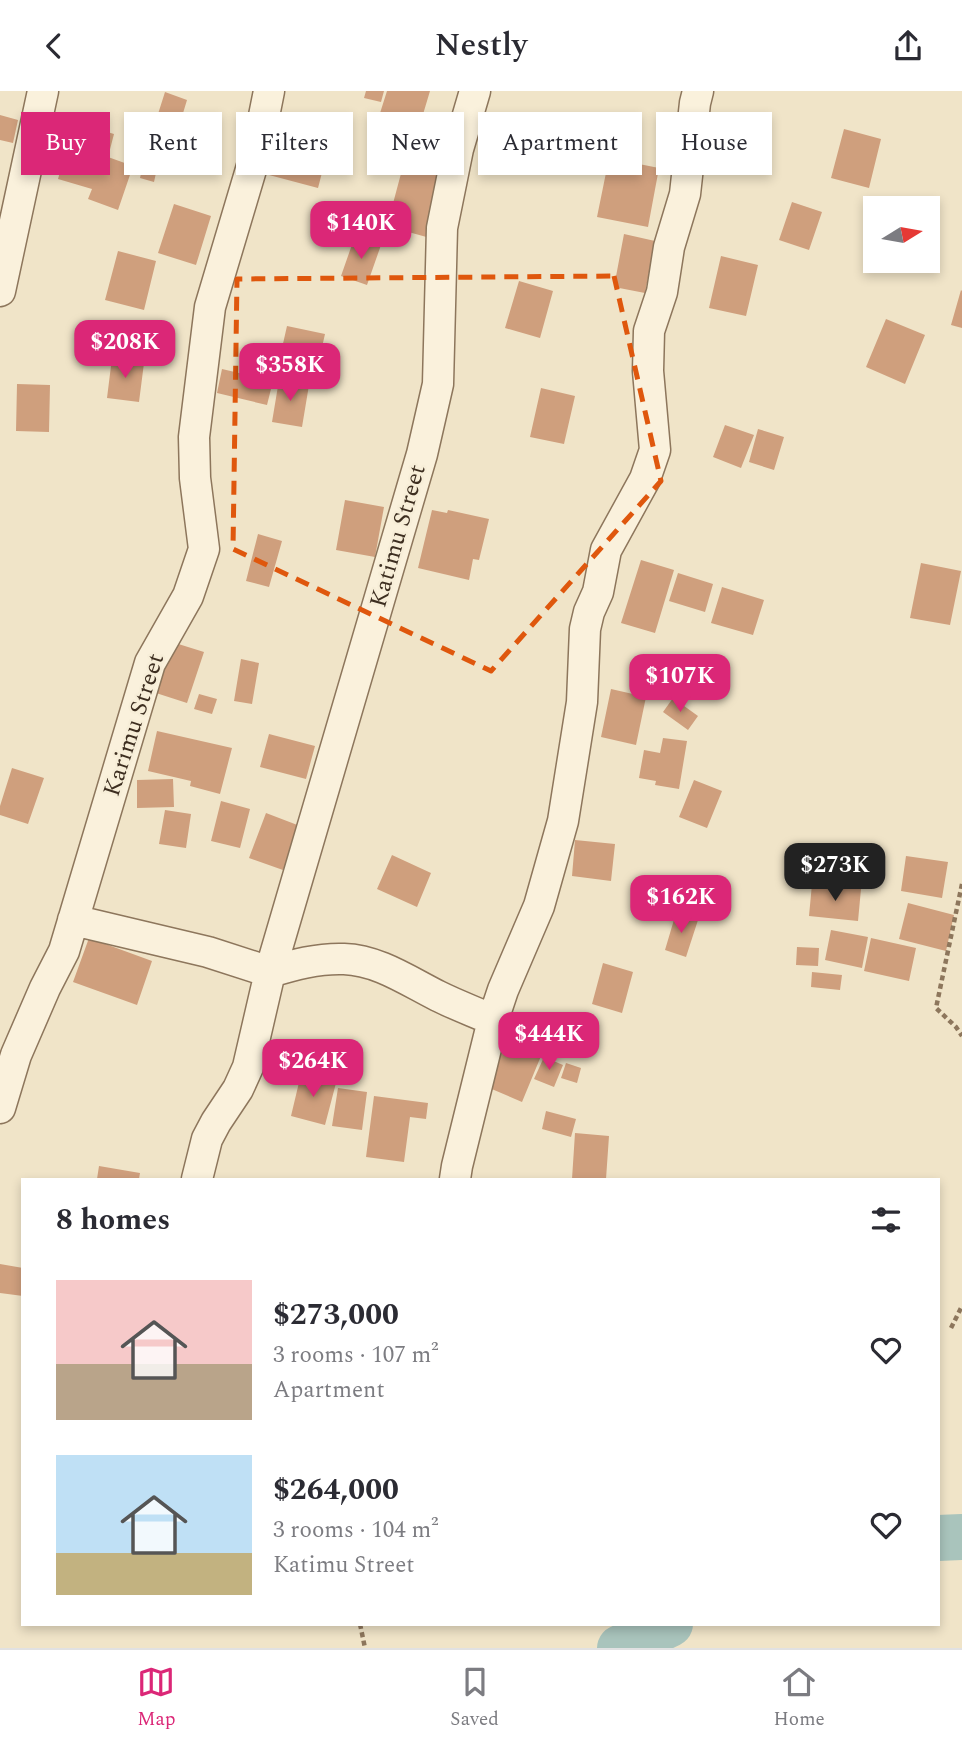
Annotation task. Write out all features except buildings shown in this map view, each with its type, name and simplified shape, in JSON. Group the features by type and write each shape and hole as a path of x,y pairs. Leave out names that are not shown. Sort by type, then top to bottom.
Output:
{"street":[{"path":"0,291 44,91"},
{"name":"Karimu Street","path":"0,1108 16,1055 64,951 150,663 188,596 204,548 195,478 194,437 211,307 258,146 269,91"},
{"name":"Katimu Street","path":"197,1178 207,1139 238,1089 248,1067 270,972 422,454 438,384 442,227 458,149 475,91"},
{"path":"455,1178 493,1020 539,906 563,821 582,702 585,629 589,612 598,591 606,550 645,479 654,450 648,371 649,331 662,292 669,247 685,194 693,113 698,91"},
{"path":"73,920 208,952 270,972 315,961 344,959 367,963 392,972 493,1020"}],"path":[{"path":"962,884 936,1008 962,1036"},
{"path":"951,1328 962,1305"},
{"path":"360,1626 365,1648"}],"highlighted area":[{"path":"614,276 661,481 491,671 233,549 237,279"}],"waterway":[{"path":"940,1538 962,1537"},
{"path":"620,1648 666,1626"}]}
